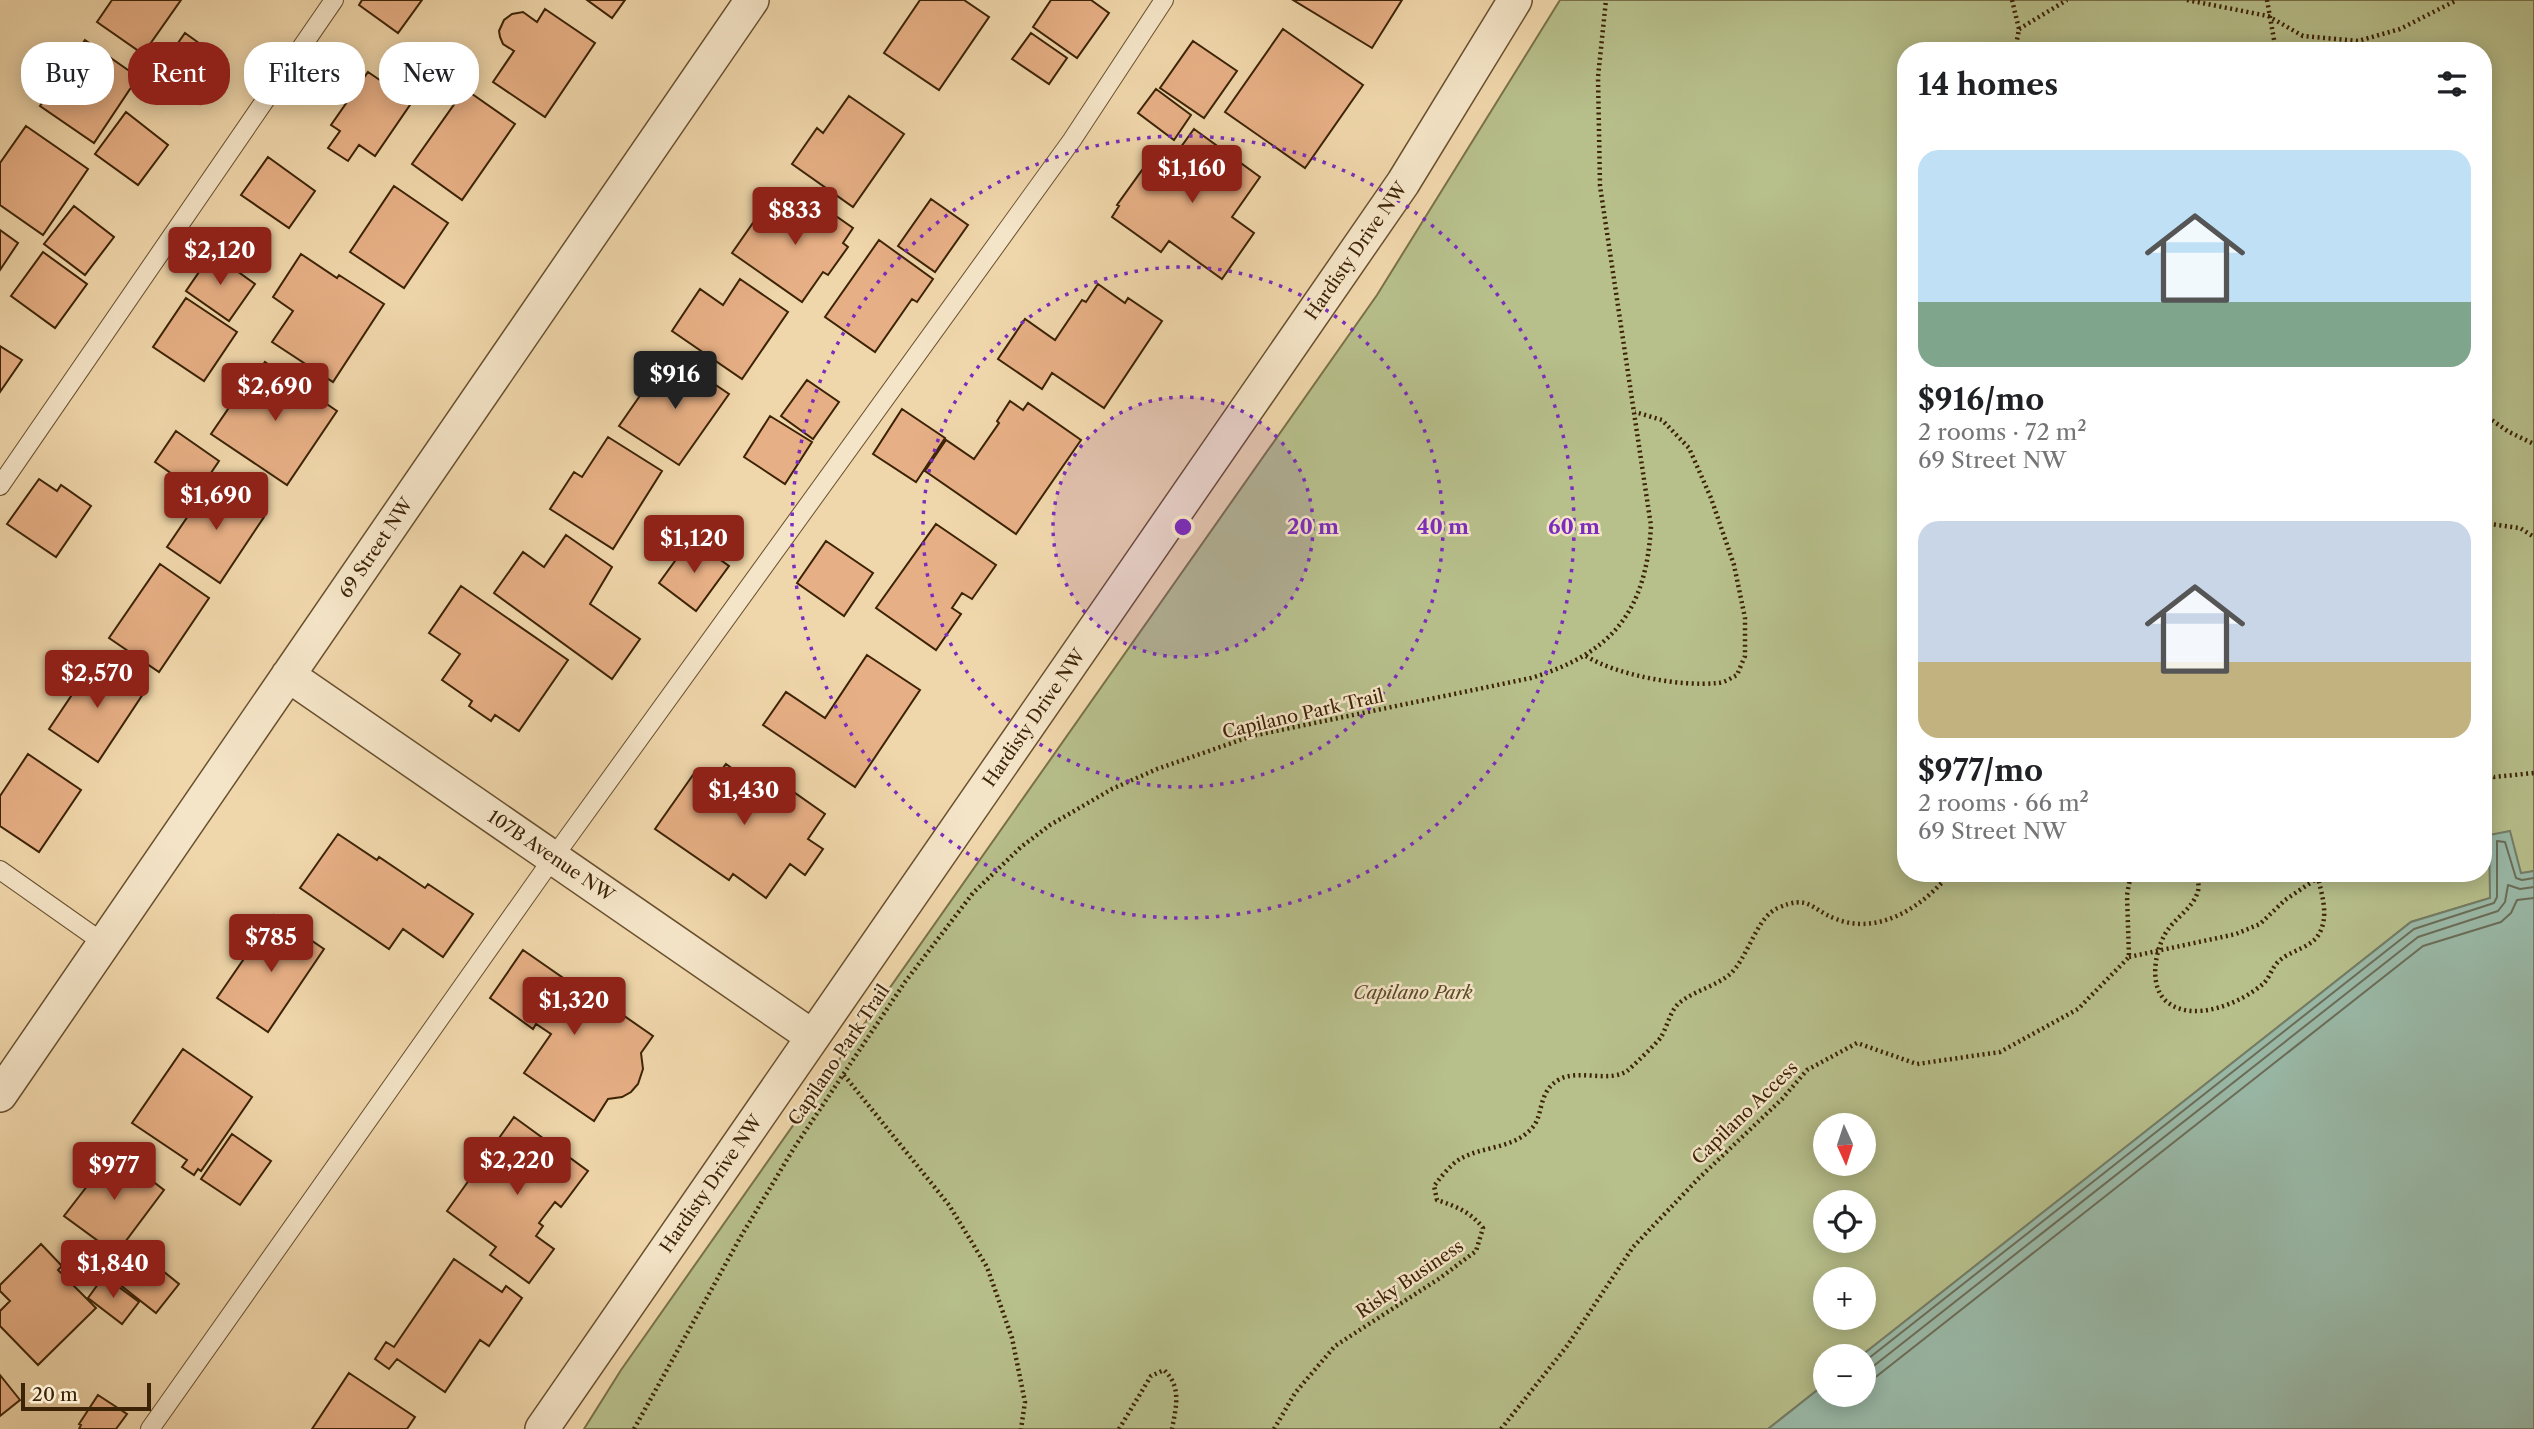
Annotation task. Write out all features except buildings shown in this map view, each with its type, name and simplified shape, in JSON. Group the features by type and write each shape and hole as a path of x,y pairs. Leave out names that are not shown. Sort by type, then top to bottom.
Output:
{"street":[{"name":"69 Street NW","path":"0,1095 752,0"},
{"name":"Hardisty Drive NW","path":"542,1429 1403,183 1514,0"},
{"name":"107B Avenue NW","path":"288,675 813,1037"}],"lane":[{"path":"0,486 334,0"},
{"path":"150,1429 553,858 1064,151 1164,0"},
{"path":"0,870 105,944"}],"path":[{"name":"Capilano Park Trail","path":"634,1429 740,1238 794,1148 905,982 974,893 1021,847 1080,806 1157,769 1252,736 1531,678 1560,669 1586,656 1623,621 1637,600 1645,576 1651,526 1600,186 1598,77 1606,0"},
{"path":"2012,0 2019,29 2017,42"},
{"path":"2019,29 2067,0"},
{"path":"2187,0 2268,16 2303,36 2358,41 2400,29 2457,0"},
{"path":"2267,0 2274,42"},
{"path":"1586,656 1596,662 1659,679 1719,684 1737,675 1745,656 1745,618 1734,565 1711,498 1689,448 1662,420 1635,412"},
{"path":"2492,420 2534,444"},
{"path":"2492,524 2520,528 2534,537"},
{"path":"2492,776 2534,773"},
{"name":"Risky Business","path":"1274,1429 1295,1393 1335,1346 1440,1278 1476,1251 1483,1228 1475,1217 1458,1207 1437,1200 1434,1186 1460,1159 1511,1143 1533,1128 1543,1096 1559,1079 1579,1074 1605,1075 1627,1071 1660,1039 1676,1006 1729,975 1746,954 1757,932 1774,909 1798,901 1835,919 1859,926 1895,919 1943,882"},
{"path":"2129,882 2127,895 2129,957 2236,933 2260,924 2285,900 2311,882"},
{"path":"2198,882 2198,893 2164,935 2154,968 2164,1000 2181,1010 2196,1012 2245,996 2266,981 2279,961 2304,948 2321,932 2325,912 2322,882"},
{"name":"Capilano Access","path":"1501,1429 1567,1346 1633,1247 1698,1179 1782,1100 1807,1070 1857,1043 1917,1064 2000,1052 2078,1009 2129,957"},
{"path":"844,1075 949,1205 988,1267 1012,1338 1025,1402 1021,1429"},
{"path":"1119,1429 1151,1376 1164,1370 1177,1387 1172,1429"}],"green space":[{"name":"Capilano Park","path":"1560,0 2534,0 2534,871 2521,874 2490,898 2411,922 1876,1344 1813,1344 1813,1393 1768,1429 584,1429 621,1370 1377,295"}],"water":[{"path":"2510,831 2521,873 2534,871 2534,1429 1768,1429 1813,1393 1813,1407 1876,1407 1876,1344 2411,922 2490,898 2490,882 2492,882 2492,834"}]}
